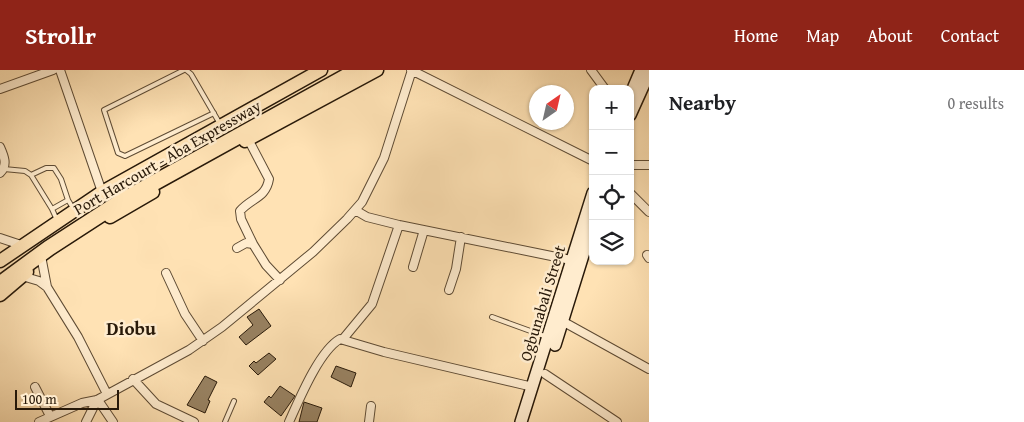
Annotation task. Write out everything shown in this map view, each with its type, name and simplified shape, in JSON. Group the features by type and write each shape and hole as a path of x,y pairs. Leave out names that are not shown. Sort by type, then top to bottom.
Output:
{"highway":[{"name":"Port Harcourt - Aba Expressway","path":"0,274 35,247 94,208 339,70"},
{"name":"Port Harcourt - Aba Expressway","path":"0,284 21,272 123,200 358,70"},
{"path":"0,290 21,272"}],"main road":[{"path":"0,261 58,221 71,205 102,192 221,126 305,75 321,70"},
{"path":"0,295 21,272 42,261 119,212 248,139 377,70"}],"street":[{"path":"0,89 53,70"},
{"path":"60,70 102,192"},
{"path":"39,422 82,403 98,400 203,340 313,252 362,202 384,158 412,70 589,159"},
{"path":"590,70 602,85"},
{"path":"640,95 641,70"},
{"path":"634,108 649,72"},
{"path":"248,139 269,179 266,191 260,198 240,211 241,220 266,265 280,280"},
{"path":"0,147 5,159 2,171"},
{"path":"634,165 649,165"},
{"path":"634,197 649,212"},
{"name":"Ogbunabali Street","path":"521,422 589,205"},
{"path":"355,210 367,218 571,260"},
{"path":"343,339 372,304 399,225"},
{"path":"413,267 424,230"},
{"name":"Ogbunabali Street","path":"528,422 589,235"},
{"path":"449,290 456,269 461,237"},
{"path":"0,238 21,245"},
{"path":"237,248 246,243 253,244"},
{"path":"42,261 47,287 78,337 107,394"},
{"path":"21,272 47,287"},
{"path":"166,273 185,314 203,340"},
{"path":"562,321 649,369"},
{"path":"289,422 307,381 337,340 343,339 384,352 533,388"},
{"path":"545,374 617,422"},
{"path":"133,379 156,404 188,421"},
{"path":"35,387 50,416"},
{"path":"86,422 98,400"},
{"path":"98,400 113,422"},
{"path":"369,422 371,406"}],"lane":[{"path":"214,113 126,156 118,153 104,110 185,70 191,74 214,113 221,126"},
{"path":"31,175 46,168 54,168 61,178 71,205 52,209"},
{"path":"2,171 25,171 31,175 58,221"},
{"path":"492,317 549,337"},
{"path":"225,422 234,401"}],"building":[{"path":"259,309 271,326 246,345 239,337 253,325 247,317"},
{"path":"269,353 276,359 258,375 249,366"},
{"path":"336,366 356,373 351,387 331,377"},
{"path":"205,376 217,382 208,400 210,401 205,413 187,405"},
{"path":"280,386 295,396 281,416 264,402 269,396 271,398"},
{"path":"304,402 322,408 317,422 299,422"}],"district":[{"name":"Diobu","path":"131,328"}]}
